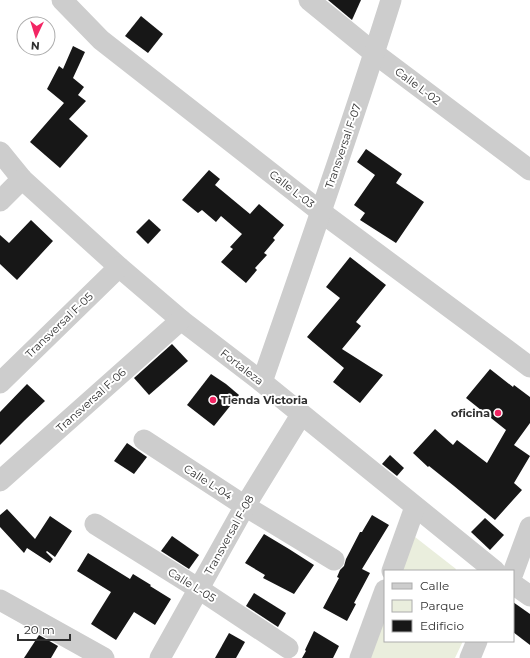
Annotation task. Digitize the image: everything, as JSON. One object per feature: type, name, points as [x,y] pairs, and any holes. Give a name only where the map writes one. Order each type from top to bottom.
[{"type":"street","name":"Calle L-03","points":[[62,0],[101,40],[321,212],[530,367]]},
{"type":"street","name":"Calle L-02","points":[[309,0],[374,53],[530,170]]},
{"type":"street","name":"Transversal F-07","points":[[262,382],[321,212],[391,0]]},
{"type":"street","name":"Fortaleza","points":[[0,152],[22,179],[182,320],[262,382],[494,570]]},
{"type":"street","points":[[0,201],[22,179]]},
{"type":"street","name":"Transversal F-05","points":[[0,383],[119,266]]},
{"type":"street","name":"Transversal F-06","points":[[0,481],[182,320]]},
{"type":"street","name":"Transversal F-08","points":[[160,658],[245,506],[301,415]]},
{"type":"street","name":"Calle L-04","points":[[144,440],[245,506],[334,560]]},
{"type":"street","points":[[392,570],[416,507]]},
{"type":"street","name":"Calle L-05","points":[[95,524],[199,588],[288,648]]},
{"type":"street","points":[[514,570],[530,527]]},
{"type":"street","points":[[514,585],[530,596]]},
{"type":"street","points":[[360,658],[384,593]]},
{"type":"street","points":[[0,600],[104,658]]},
{"type":"street","points":[[470,658],[477,642]]},
{"type":"green space","points":[[415,537],[456,569],[456,570],[401,570]]},
{"type":"green space","points":[[384,616],[384,642],[463,642],[455,658],[367,658]]},
{"type":"building","points":[[328,0],[361,0],[352,20]]},
{"type":"building","points":[[141,16],[163,34],[148,53],[125,36]]},
{"type":"building","points":[[73,46],[85,52],[73,78],[84,87],[78,95],[86,101],[69,119],[88,136],[60,168],[30,142],[64,103],[47,89],[59,66],[63,69]]},
{"type":"building","points":[[366,149],[402,174],[396,183],[424,202],[396,243],[360,220],[365,213],[354,205],[375,175],[357,162]]},
{"type":"building","points":[[209,170],[220,179],[215,185],[250,214],[259,204],[284,225],[273,238],[275,240],[264,253],[267,255],[255,268],[257,270],[246,283],[221,262],[233,249],[230,247],[242,234],[221,216],[216,222],[202,210],[198,213],[182,200]]},
{"type":"building","points":[[149,219],[161,230],[148,244],[136,232]]},
{"type":"building","points":[[31,220],[53,241],[17,280],[0,264],[0,235],[9,243]]},
{"type":"building","points":[[350,257],[386,285],[356,322],[361,326],[342,349],[383,375],[360,403],[333,382],[344,368],[307,337],[340,298],[326,287]]},
{"type":"building","points":[[172,344],[188,361],[149,395],[134,378]]},
{"type":"building","points":[[490,369],[513,387],[514,385],[530,397],[530,423],[514,445],[530,456],[514,483],[522,490],[495,520],[429,466],[428,467],[413,453],[435,429],[453,445],[457,440],[487,463],[506,430],[466,398]]},
{"type":"building","name":"Tienda Victoria","points":[[211,374],[239,395],[214,426],[187,405]]},
{"type":"building","points":[[27,384],[45,401],[0,445],[0,412]]},
{"type":"building","points":[[127,443],[147,457],[134,474],[114,461]]},
{"type":"building","points":[[390,455],[404,468],[397,476],[382,464]]},
{"type":"building","points":[[7,509],[35,539],[50,516],[72,531],[55,557],[47,551],[46,552],[53,559],[50,563],[27,548],[24,553],[0,527],[0,515]]},
{"type":"building","points":[[372,515],[389,525],[362,569],[370,573],[354,603],[356,604],[347,621],[323,608],[339,578],[337,577],[340,570],[344,566],[360,532],[362,532]]},
{"type":"building","points":[[485,518],[504,535],[490,550],[471,532]]},
{"type":"building","points":[[264,534],[314,565],[294,594],[263,578],[265,575],[245,563]]},
{"type":"building","points":[[172,536],[199,555],[189,569],[161,551]]},
{"type":"building","points":[[88,553],[130,579],[133,574],[171,599],[155,625],[134,612],[116,640],[91,624],[111,592],[77,571]]},
{"type":"building","points":[[254,593],[286,613],[278,627],[246,606]]},
{"type":"building","points":[[514,603],[530,614],[530,645],[514,633]]},
{"type":"building","points":[[314,631],[339,646],[333,658],[302,658]]},
{"type":"building","points":[[229,633],[245,642],[236,658],[215,658]]},
{"type":"building","points":[[39,635],[58,646],[51,658],[24,658]]},
{"type":"place","name":"Tienda Victoria","points":[[213,400]]},
{"type":"place","name":"oficina","points":[[498,413]]}]
